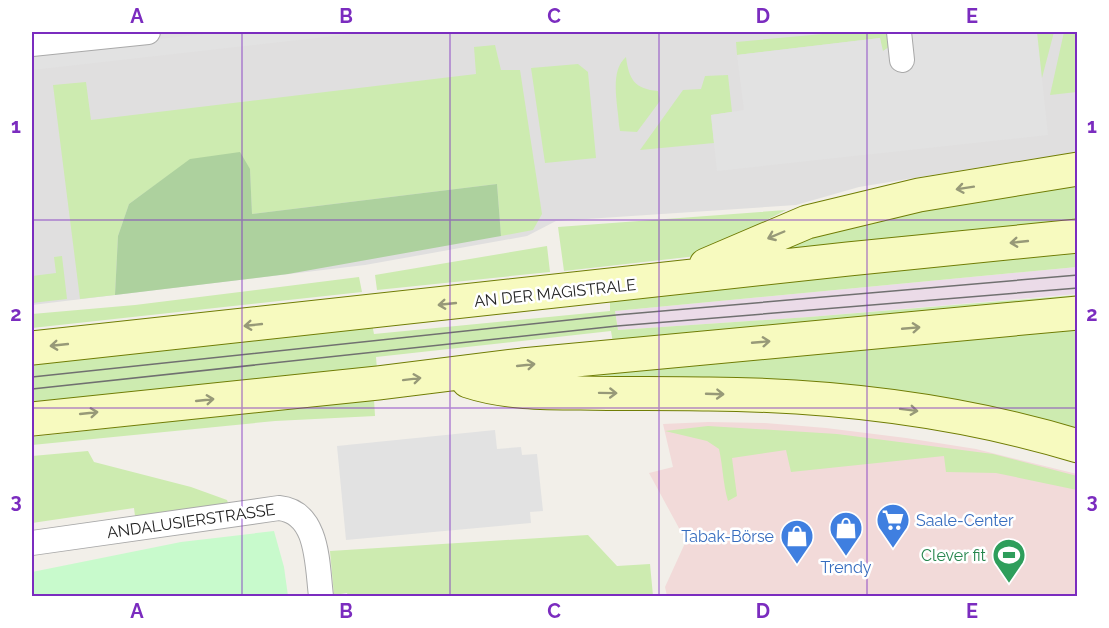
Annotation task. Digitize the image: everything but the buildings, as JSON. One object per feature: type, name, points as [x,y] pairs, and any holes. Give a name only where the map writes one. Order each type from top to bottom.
[{"type":"main road","points":[[672,280],[807,222],[919,195],[1077,169]]},
{"type":"main road","name":"AN DER MAGISTRALE","points":[[32,348],[1077,236]]},
{"type":"main road","points":[[32,419],[534,364],[1077,313]]},
{"type":"main road","points":[[447,374],[475,383],[533,392],[711,394],[812,398],[932,412],[992,423],[1077,446]]},
{"type":"street","points":[[32,44],[148,32]]},
{"type":"street","points":[[899,32],[902,60]]},
{"type":"street","name":"ANDALUSIERSTRASSE","points":[[32,543],[279,508],[290,509],[306,522],[315,550],[321,597]]},
{"type":"shaded area","points":[[32,32],[1077,32],[1077,158],[1057,162],[1037,158],[859,187],[796,205],[556,221],[527,236],[365,265],[32,305]]},
{"type":"shaded area","points":[[223,32],[370,32],[32,70],[32,53]]},
{"type":"shaded area","points":[[1037,32],[1048,135],[717,171],[711,115],[744,110],[737,55],[880,38],[883,51],[911,34]]},
{"type":"shaded area","points":[[1077,267],[1077,294],[809,317],[618,330],[615,311]]},
{"type":"shaded area","points":[[765,423],[906,438],[976,449],[1077,474],[1077,596],[667,596],[665,587],[686,541],[649,473],[673,467],[663,424]]},
{"type":"shaded area","points":[[495,430],[497,449],[521,447],[522,455],[537,454],[543,511],[530,512],[531,523],[346,540],[337,446]]},
{"type":"green space","points":[[845,32],[889,32],[890,46],[882,52],[880,38],[737,55],[736,42]]},
{"type":"green space","points":[[1037,32],[1054,32],[1042,78],[1005,82]]},
{"type":"green space","points":[[1064,32],[1077,32],[1077,92],[1050,95]]},
{"type":"green space","points":[[495,45],[501,70],[520,70],[542,214],[533,230],[501,236],[497,184],[252,214],[250,169],[169,175],[129,204],[118,236],[115,295],[80,299],[53,85],[86,82],[91,120],[476,74],[474,47]]},
{"type":"green space","points":[[626,57],[634,82],[644,88],[658,91],[660,101],[637,132],[620,131],[619,125],[616,79],[621,63]]},
{"type":"green space","points":[[578,64],[588,72],[596,158],[545,163],[531,68]]},
{"type":"green space","points":[[728,75],[732,112],[711,115],[714,143],[640,150],[683,90],[701,89],[705,76]]},
{"type":"green space","points":[[240,152],[250,169],[252,214],[497,184],[501,236],[288,274],[115,295],[118,236],[129,204],[190,159]]},
{"type":"green space","points":[[1077,178],[1077,221],[781,255],[779,247],[834,224]]},
{"type":"green space","points":[[786,210],[697,256],[564,271],[558,227]]},
{"type":"green space","points":[[547,246],[550,272],[377,290],[375,275]]},
{"type":"green space","points":[[1077,249],[1077,267],[615,311],[618,330],[1077,295],[1077,302],[613,343],[611,331],[376,357],[377,369],[32,407],[32,359],[372,324],[374,334],[610,311],[610,299]]},
{"type":"green space","points":[[62,256],[67,299],[32,303],[32,276],[56,273],[54,257]]},
{"type":"green space","points":[[359,277],[362,292],[32,328],[32,314],[135,305]]},
{"type":"green space","points":[[1077,327],[1077,434],[543,381],[544,374]]},
{"type":"green space","points":[[374,399],[375,416],[275,421],[32,445],[32,437]]},
{"type":"green space","points":[[708,426],[837,434],[993,454],[1077,476],[1077,490],[996,473],[946,472],[944,456],[791,472],[786,450],[732,458],[737,496],[728,501],[719,449],[707,441],[665,431]]},
{"type":"green space","points":[[88,451],[94,462],[191,487],[227,500],[228,503],[135,516],[134,508],[32,523],[32,456]]},
{"type":"green space","points":[[274,531],[284,567],[288,596],[32,596],[32,572],[181,542]]},
{"type":"green space","points":[[588,535],[617,566],[650,564],[653,596],[348,596],[347,593],[334,595],[330,551]]},
{"type":"tram line","points":[[32,377],[616,315],[1078,275]]},
{"type":"tram line","points":[[32,389],[617,326],[1078,288]]},
{"type":"place","name":"Saale-Center","points":[[893,549]]},
{"type":"place","name":"Trendy","points":[[846,557]]},
{"type":"place","name":"Tabak-Börse","points":[[797,565]]},
{"type":"place","name":"Clever fit","points":[[1009,584]]}]
